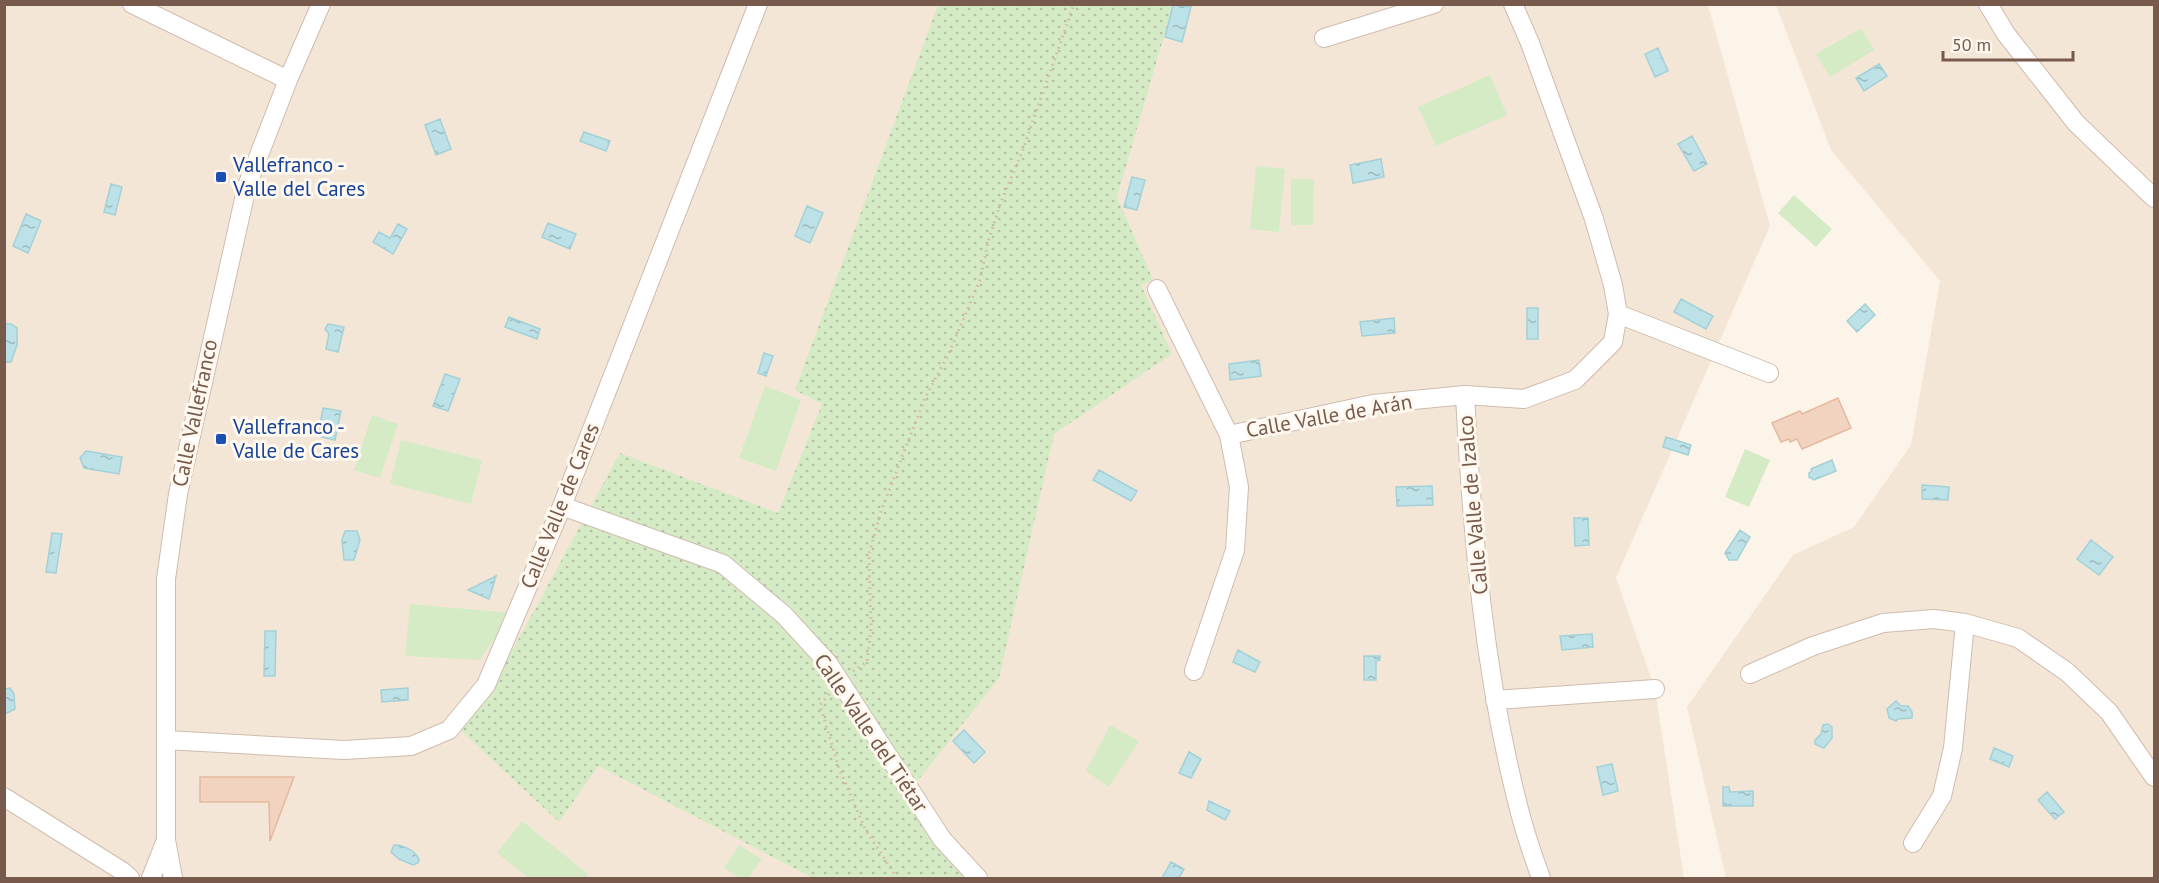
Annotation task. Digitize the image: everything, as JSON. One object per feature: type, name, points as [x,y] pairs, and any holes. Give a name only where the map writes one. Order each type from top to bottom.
[{"type":"street","points":[[132,4],[288,80]]},
{"type":"street","name":"Calle Vallefranco","points":[[173,879],[166,840],[166,579],[178,494],[247,186],[288,80],[321,4]]},
{"type":"street","name":"Calle Valle de Cares","points":[[166,740],[344,750],[411,746],[449,730],[486,685],[562,506],[758,4]]},
{"type":"street","points":[[1324,38],[1434,4]]},
{"type":"street","name":"Calle Valle de Izalco","points":[[1513,4],[1530,43],[1594,219],[1613,285],[1618,314],[1613,342],[1575,380],[1524,399],[1465,395],[1469,476],[1482,615],[1495,700],[1519,811],[1541,879]]},
{"type":"street","points":[[1988,4],[2006,34],[2076,123],[2154,198]]},
{"type":"street","name":"Calle Valle de Arán","points":[[1157,289],[1228,435],[1239,487],[1235,550],[1194,671]]},
{"type":"street","points":[[1618,314],[1769,373]]},
{"type":"street","name":"Calle Valle de Arán","points":[[1228,435],[1372,404],[1465,395]]},
{"type":"street","name":"Calle Valle del Tiétar","points":[[562,506],[723,564],[784,615],[828,663],[942,839],[978,879]]},
{"type":"street","points":[[1750,674],[1813,646],[1883,623],[1934,619],[1965,623],[2018,638],[2067,672],[2109,712],[2154,777]]},
{"type":"street","points":[[1913,843],[1942,796],[1953,748],[1965,623]]},
{"type":"street","points":[[1495,700],[1655,689]]},
{"type":"street","points":[[4,796],[126,875],[154,878]]},
{"type":"street","name":"Calle Vallefranco","points":[[154,878],[166,840]]},
{"type":"path","points":[[897,879],[865,829],[839,768],[820,705],[839,681],[867,662],[871,629],[869,554],[881,511],[926,398],[949,353],[980,280],[988,242],[1001,201],[1022,152],[1074,4]]},
{"type":"shaded area","points":[[5,5],[1708,5],[1770,226],[1616,578],[1655,689],[1684,878],[5,878]]},
{"type":"shaded area","points":[[1776,5],[2154,5],[2154,878],[1726,878],[1687,707],[1793,555],[1854,527],[1911,445],[1940,281],[1831,150]]},
{"type":"green space","points":[[938,5],[1173,5],[1117,197],[1153,280],[1141,285],[1172,354],[1054,434],[999,678],[915,784],[957,843],[988,878],[813,878],[598,766],[559,822],[457,727],[495,682],[620,453],[778,513],[822,404],[795,390]]},
{"type":"green space","points":[[1861,28],[1874,50],[1830,77],[1816,54]]},
{"type":"green space","points":[[1490,75],[1507,115],[1436,146],[1418,107]]},
{"type":"green space","points":[[1256,166],[1285,169],[1279,232],[1250,229]]},
{"type":"green space","points":[[1291,179],[1314,179],[1313,225],[1291,225]]},
{"type":"green space","points":[[1794,195],[1832,229],[1816,247],[1778,213]]},
{"type":"green space","points":[[765,386],[801,400],[776,471],[739,458]]},
{"type":"green space","points":[[372,415],[398,424],[380,478],[354,470]]},
{"type":"green space","points":[[401,440],[482,460],[471,504],[390,484]]},
{"type":"green space","points":[[1745,449],[1770,460],[1749,507],[1725,497]]},
{"type":"green space","points":[[410,604],[512,613],[480,660],[405,656]]},
{"type":"green space","points":[[1110,725],[1139,741],[1109,787],[1086,771]]},
{"type":"green space","points":[[522,821],[588,874],[585,878],[529,878],[497,853]]},
{"type":"green space","points":[[739,845],[762,859],[748,878],[739,878],[724,868]]},
{"type":"water","points":[[1173,5],[1191,7],[1182,42],[1165,37]]},
{"type":"water","points":[[1658,48],[1668,71],[1655,77],[1645,54]]},
{"type":"water","points":[[1879,64],[1887,76],[1864,91],[1856,78]]},
{"type":"water","points":[[440,119],[451,149],[436,155],[425,125]]},
{"type":"water","points":[[584,132],[610,141],[606,151],[580,141]]},
{"type":"water","points":[[1692,136],[1707,164],[1694,171],[1678,144]]},
{"type":"water","points":[[1381,159],[1384,177],[1353,183],[1350,165]]},
{"type":"water","points":[[1132,177],[1145,180],[1137,210],[1124,207]]},
{"type":"water","points":[[111,184],[122,187],[115,215],[104,212]]},
{"type":"water","points":[[807,206],[823,213],[810,243],[795,236]]},
{"type":"water","points":[[26,214],[41,221],[28,253],[13,246]]},
{"type":"water","points":[[548,223],[576,234],[570,249],[542,237]]},
{"type":"water","points":[[398,224],[407,229],[393,254],[373,242],[379,232],[390,238]]},
{"type":"water","points":[[1681,299],[1713,316],[1706,329],[1674,312]]},
{"type":"water","points":[[1865,304],[1875,315],[1857,332],[1847,321]]},
{"type":"water","points":[[1527,308],[1538,308],[1538,339],[1527,339]]},
{"type":"water","points":[[509,317],[540,329],[537,339],[505,327]]},
{"type":"water","points":[[1394,318],[1395,333],[1362,336],[1360,322]]},
{"type":"water","points":[[5,324],[11,324],[17,328],[17,345],[11,362],[5,362]]},
{"type":"water","points":[[328,324],[344,327],[338,352],[326,349],[329,334],[325,329]]},
{"type":"water","points":[[764,353],[773,356],[766,376],[758,373]]},
{"type":"water","points":[[1259,360],[1261,376],[1230,380],[1229,364]]},
{"type":"water","points":[[445,374],[460,379],[448,411],[433,406]]},
{"type":"water","points":[[323,408],[341,411],[335,440],[318,436]]},
{"type":"water","points":[[1666,437],[1691,445],[1688,455],[1663,447]]},
{"type":"water","points":[[86,451],[122,457],[119,474],[84,468],[80,458]]},
{"type":"water","points":[[1832,460],[1836,471],[1814,480],[1809,477],[1811,469]]},
{"type":"water","points":[[1099,470],[1137,491],[1131,501],[1093,480]]},
{"type":"water","points":[[1922,485],[1949,487],[1948,500],[1922,499]]},
{"type":"water","points":[[1432,486],[1433,505],[1397,506],[1396,487]]},
{"type":"water","points":[[1574,518],[1588,518],[1589,545],[1575,546]]},
{"type":"water","points":[[1740,530],[1750,537],[1737,560],[1729,560],[1725,553]]},
{"type":"water","points":[[345,531],[357,531],[360,540],[354,560],[344,560],[342,540]]},
{"type":"water","points":[[52,533],[62,534],[56,573],[46,572]]},
{"type":"water","points":[[2091,540],[2113,557],[2099,575],[2077,559]]},
{"type":"water","points":[[496,576],[489,599],[468,590]]},
{"type":"water","points":[[265,631],[276,631],[275,676],[264,676]]},
{"type":"water","points":[[1592,634],[1593,647],[1562,650],[1560,636]]},
{"type":"water","points":[[1238,650],[1260,662],[1255,672],[1233,662]]},
{"type":"water","points":[[1364,656],[1380,656],[1380,660],[1376,661],[1376,680],[1364,680]]},
{"type":"water","points":[[10,688],[14,694],[15,709],[5,714],[5,689]]},
{"type":"water","points":[[408,688],[408,700],[382,702],[381,690]]},
{"type":"water","points":[[1896,701],[1901,706],[1908,706],[1912,712],[1912,718],[1896,721],[1889,718],[1887,709]]},
{"type":"water","points":[[1828,724],[1832,727],[1832,738],[1824,748],[1815,744],[1815,740],[1821,734],[1823,725]]},
{"type":"water","points":[[964,730],[985,752],[974,763],[953,741]]},
{"type":"water","points":[[1994,748],[2013,756],[2009,767],[1990,759]]},
{"type":"water","points":[[1189,752],[1201,759],[1191,778],[1179,773]]},
{"type":"water","points":[[1612,764],[1618,791],[1603,795],[1597,767]]},
{"type":"water","points":[[1723,787],[1729,787],[1730,792],[1753,791],[1753,806],[1723,806]]},
{"type":"water","points":[[2047,792],[2064,812],[2055,819],[2038,800]]},
{"type":"water","points":[[1209,801],[1230,811],[1225,820],[1207,810]]},
{"type":"water","points":[[394,845],[406,847],[412,851],[419,860],[418,863],[413,865],[399,859],[391,852]]},
{"type":"water","points":[[1171,862],[1184,869],[1179,878],[1162,878]]},
{"type":"building","points":[[1838,398],[1851,428],[1802,449],[1797,439],[1781,442],[1772,423],[1800,411],[1802,414]]},
{"type":"building","points":[[200,777],[294,777],[270,841],[269,802],[200,802]]},
{"type":"place","name":"Vallefranco - Valle del Cares","points":[[221,177]]},
{"type":"place","name":"Vallefranco - Valle de Cares","points":[[221,439]]}]
